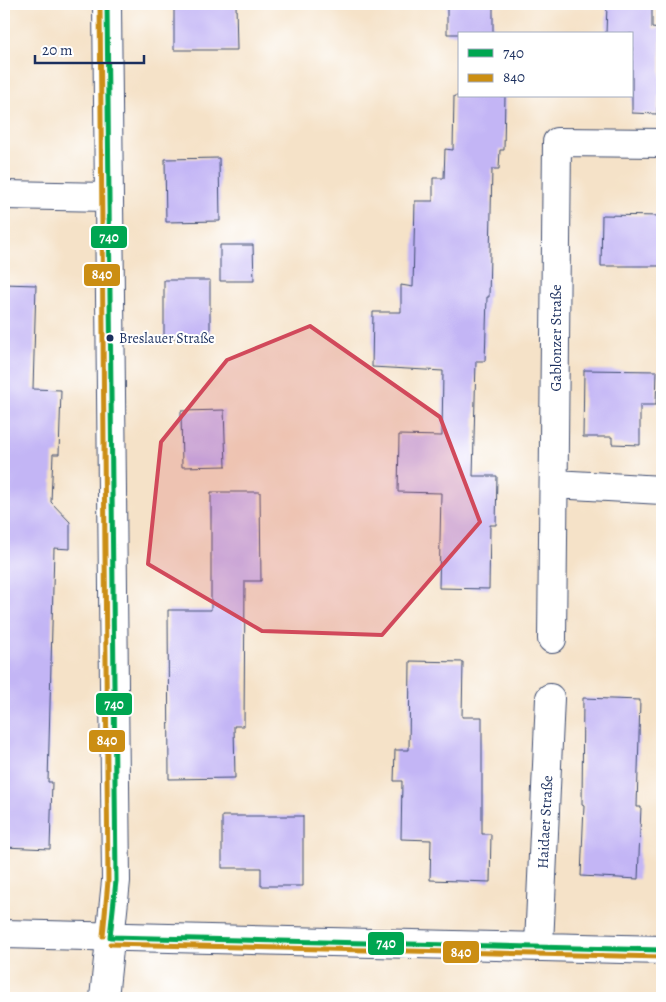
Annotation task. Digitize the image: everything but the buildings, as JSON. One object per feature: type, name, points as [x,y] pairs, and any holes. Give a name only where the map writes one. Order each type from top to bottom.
[{"type":"street","points":[[104,998],[116,881],[107,4]]},
{"type":"street","name":"Gablonzer Straße","points":[[552,639],[557,142],[662,144]]},
{"type":"street","points":[[4,195],[108,197]]},
{"type":"street","points":[[554,484],[662,490]]},
{"type":"street","name":"Haidaer Straße","points":[[539,945],[550,698]]},
{"type":"street","points":[[4,934],[539,945],[662,950]]},
{"type":"highlighted area","points":[[310,326],[440,417],[480,522],[382,635],[262,631],[148,564],[161,442],[227,360]]},
{"type":"transit line","name":"840","points":[[100,4],[108,881],[103,936]]},
{"type":"transit line","name":"740","points":[[107,4],[116,881],[110,937]]},
{"type":"transit line","name":"740","points":[[110,937],[662,950]]},
{"type":"transit line","name":"840","points":[[110,944],[662,957]]},
{"type":"place","name":"Breslauer Straße","points":[[110,338]]}]
